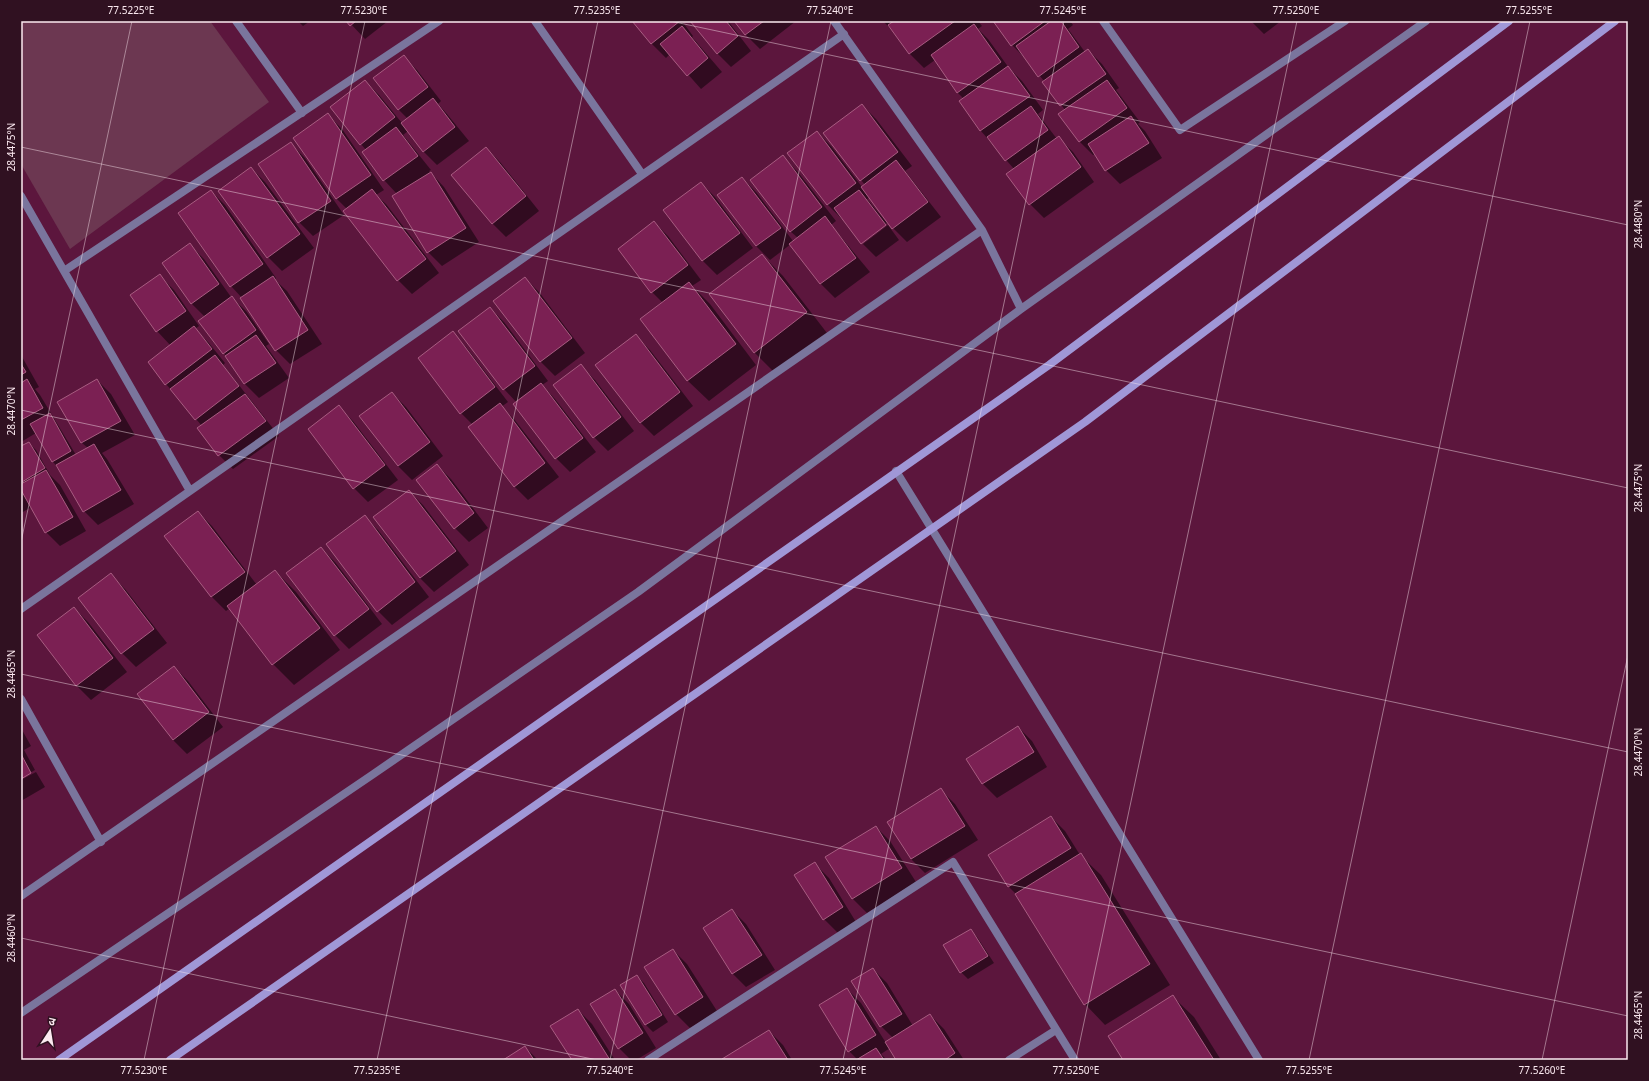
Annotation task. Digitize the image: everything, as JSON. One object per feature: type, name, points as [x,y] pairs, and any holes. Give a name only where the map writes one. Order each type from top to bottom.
[{"type":"street","points":[[236,21],[302,113]]},
{"type":"street","points":[[64,271],[439,21]]},
{"type":"street","points":[[535,21],[642,174]]},
{"type":"street","points":[[834,21],[982,230],[1021,309]]},
{"type":"street","points":[[1103,21],[1180,130],[1345,21]]},
{"type":"street","points":[[21,1013],[372,775],[638,592],[1021,309],[1426,21]]},
{"type":"street","points":[[59,1060],[69,1057],[896,471],[1049,365],[1509,21]]},
{"type":"street","points":[[170,1060],[1085,422],[1615,21]]},
{"type":"street","points":[[21,609],[844,34]]},
{"type":"street","points":[[21,196],[190,491]]},
{"type":"street","points":[[21,896],[982,230]]},
{"type":"street","points":[[896,471],[1259,1060]]},
{"type":"street","points":[[21,699],[101,842]]},
{"type":"street","points":[[648,1060],[952,862],[1075,1060]]},
{"type":"street","points":[[1009,1060],[1056,1030]]},
{"type":"shaded area","points":[[21,21],[210,21],[269,102],[70,249],[21,164]]},
{"type":"building","points":[[346,21],[356,21],[350,26]]},
{"type":"building","points":[[632,21],[680,21],[651,44]]},
{"type":"building","points":[[690,21],[726,21],[738,36],[717,54]]},
{"type":"building","points":[[734,21],[764,21],[745,35]]},
{"type":"building","points":[[894,21],[955,21],[909,54],[888,25]]},
{"type":"building","points":[[993,21],[1045,21],[1011,46]]},
{"type":"building","points":[[1051,21],[1061,21],[1079,47],[1038,77],[1016,46]]},
{"type":"building","points":[[974,24],[1001,62],[957,93],[931,55]]},
{"type":"building","points":[[682,26],[708,58],[687,76],[660,44]]},
{"type":"building","points":[[1088,49],[1106,74],[1060,106],[1042,82]]},
{"type":"building","points":[[404,55],[428,87],[398,110],[373,78]]},
{"type":"building","points":[[1008,66],[1030,96],[980,131],[959,101]]},
{"type":"building","points":[[365,80],[395,117],[360,145],[330,107]]},
{"type":"building","points":[[1107,80],[1127,108],[1079,142],[1058,114]]},
{"type":"building","points":[[433,98],[455,127],[423,152],[401,123]]},
{"type":"building","points":[[862,104],[898,152],[860,181],[823,133]]},
{"type":"building","points":[[1031,106],[1048,130],[1005,161],[987,137]]},
{"type":"building","points":[[328,113],[371,175],[336,199],[293,138]]},
{"type":"building","points":[[1131,116],[1149,143],[1105,171],[1088,144]]},
{"type":"building","points":[[396,127],[418,156],[383,181],[362,152]]},
{"type":"building","points":[[817,131],[856,183],[827,205],[787,153]]},
{"type":"building","points":[[1059,136],[1081,167],[1029,205],[1006,174]]},
{"type":"building","points":[[291,142],[331,201],[298,223],[258,164]]},
{"type":"building","points":[[486,147],[526,196],[492,224],[451,175]]},
{"type":"building","points":[[783,155],[822,207],[790,232],[750,180]]},
{"type":"building","points":[[896,160],[928,202],[892,229],[861,187]]},
{"type":"building","points":[[251,167],[300,234],[267,258],[218,191]]},
{"type":"building","points":[[431,172],[466,228],[427,253],[392,196]]},
{"type":"building","points":[[742,177],[781,228],[756,246],[717,195]]},
{"type":"building","points":[[701,182],[740,233],[702,261],[663,210]]},
{"type":"building","points":[[372,189],[426,259],[397,281],[343,211]]},
{"type":"building","points":[[211,190],[263,264],[230,287],[178,213]]},
{"type":"building","points":[[859,190],[886,225],[861,244],[834,208]]},
{"type":"building","points":[[825,216],[856,258],[820,284],[789,244]]},
{"type":"building","points":[[654,221],[688,265],[651,293],[618,249]]},
{"type":"building","points":[[190,243],[219,284],[191,304],[162,263]]},
{"type":"building","points":[[762,254],[807,312],[754,353],[709,294]]},
{"type":"building","points":[[160,274],[186,311],[156,332],[130,295]]},
{"type":"building","points":[[273,276],[308,330],[275,351],[240,298]]},
{"type":"building","points":[[525,277],[572,338],[540,362],[493,301]]},
{"type":"building","points":[[689,282],[736,344],[687,381],[640,319]]},
{"type":"building","points":[[232,296],[256,330],[223,354],[198,321]]},
{"type":"building","points":[[490,307],[535,366],[503,390],[458,331]]},
{"type":"building","points":[[194,326],[212,349],[165,385],[148,362]]},
{"type":"building","points":[[453,331],[495,387],[460,414],[418,358]]},
{"type":"building","points":[[636,334],[680,392],[640,423],[595,365]]},
{"type":"building","points":[[256,335],[276,363],[244,384],[225,356]]},
{"type":"building","points":[[215,355],[239,386],[195,420],[170,389]]},
{"type":"building","points":[[21,364],[26,372],[21,375]]},
{"type":"building","points":[[581,364],[621,417],[593,438],[553,385]]},
{"type":"building","points":[[27,379],[43,408],[21,420],[21,383]]},
{"type":"building","points":[[97,379],[121,421],[81,443],[57,402]]},
{"type":"building","points":[[541,383],[583,438],[555,459],[513,404]]},
{"type":"building","points":[[392,392],[430,442],[398,466],[359,416]]},
{"type":"building","points":[[245,394],[266,421],[218,456],[197,428]]},
{"type":"building","points":[[500,403],[545,463],[514,487],[468,427]]},
{"type":"building","points":[[339,405],[385,465],[353,489],[308,429]]},
{"type":"building","points":[[50,413],[71,451],[52,462],[30,424]]},
{"type":"building","points":[[29,442],[45,468],[22,482],[21,446]]},
{"type":"building","points":[[94,444],[121,490],[83,512],[56,465]]},
{"type":"building","points":[[437,464],[474,513],[454,529],[416,480]]},
{"type":"building","points":[[46,470],[73,517],[45,533],[21,490],[21,484]]},
{"type":"building","points":[[409,490],[456,551],[420,578],[373,517]]},
{"type":"building","points":[[198,511],[245,572],[211,597],[164,536]]},
{"type":"building","points":[[365,515],[415,582],[377,612],[326,544]]},
{"type":"building","points":[[321,547],[369,609],[334,636],[286,573]]},
{"type":"building","points":[[275,570],[320,628],[272,665],[227,606]]},
{"type":"building","points":[[111,573],[154,629],[121,654],[78,598]]},
{"type":"building","points":[[74,607],[113,658],[76,686],[37,635]]},
{"type":"building","points":[[174,666],[209,712],[173,740],[137,694]]},
{"type":"building","points":[[1018,726],[1034,752],[982,784],[966,759]]},
{"type":"building","points":[[21,754],[31,773],[21,779]]},
{"type":"building","points":[[941,788],[965,826],[911,859],[887,822]]},
{"type":"building","points":[[1051,816],[1071,848],[1008,887],[988,855]]},
{"type":"building","points":[[876,826],[902,868],[852,899],[825,857]]},
{"type":"building","points":[[1081,853],[1150,964],[1084,1005],[1015,894]]},
{"type":"building","points":[[815,862],[843,907],[823,920],[794,875]]},
{"type":"building","points":[[732,909],[762,955],[732,974],[703,928]]},
{"type":"building","points":[[971,929],[988,956],[960,973],[943,945]]},
{"type":"building","points":[[673,949],[703,997],[675,1015],[644,967]]},
{"type":"building","points":[[873,968],[902,1014],[880,1027],[851,981]]},
{"type":"building","points":[[637,975],[662,1015],[645,1025],[620,985]]},
{"type":"building","points":[[847,988],[876,1035],[848,1052],[819,1005]]},
{"type":"building","points":[[615,989],[643,1033],[618,1049],[590,1004]]},
{"type":"building","points":[[1173,995],[1214,1060],[1123,1060],[1108,1036]]},
{"type":"building","points":[[578,1009],[610,1060],[572,1060],[550,1026]]},
{"type":"building","points":[[930,1014],[955,1053],[945,1060],[896,1060],[885,1042]]},
{"type":"building","points":[[769,1030],[788,1060],[722,1059]]},
{"type":"building","points":[[525,1046],[534,1060],[503,1060]]},
{"type":"building","points":[[876,1048],[884,1060],[856,1060]]}]
